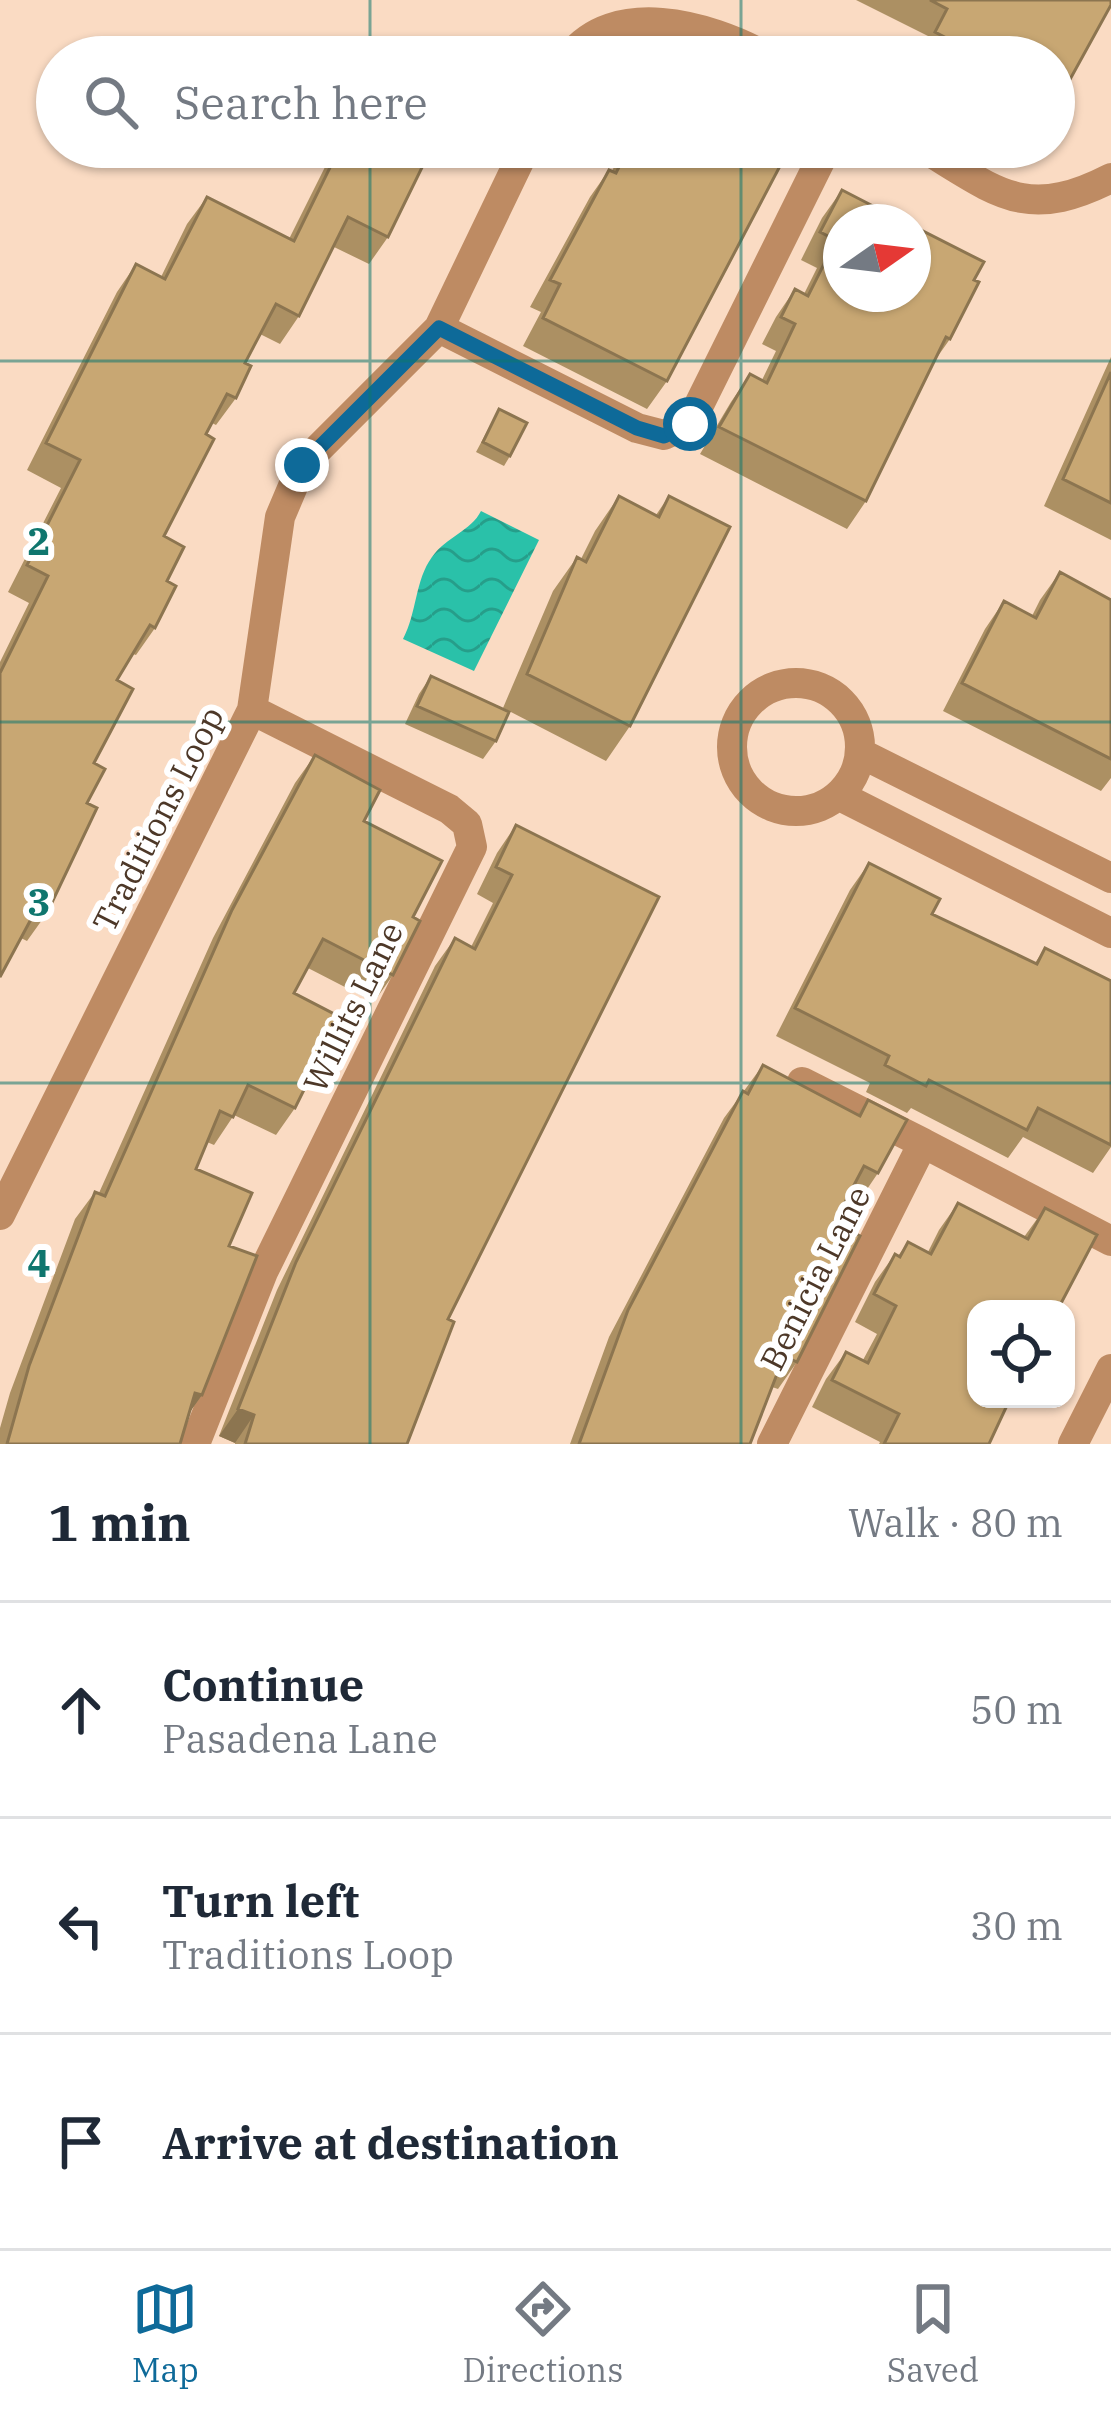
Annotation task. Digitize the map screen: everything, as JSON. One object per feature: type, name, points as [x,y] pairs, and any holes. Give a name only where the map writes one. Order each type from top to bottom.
[{"type":"street","points":[[582,36],[622,10],[668,8],[725,36]]},
{"type":"street","name":"Traditions Loop","points":[[0,1215],[252,710],[280,517],[302,465],[439,328],[516,168]]},
{"type":"street","points":[[439,328],[637,428],[664,436],[690,424],[817,168]]},
{"type":"street","points":[[957,168],[999,193],[1043,203],[1111,178]]},
{"type":"street","points":[[807,682],[837,695],[857,722],[862,754],[840,796],[812,811],[795,811],[779,810],[750,794],[734,765],[733,733],[748,704],[775,685],[807,682]]},
{"type":"street","name":"Willits Lane","points":[[195,1444],[262,1272],[472,847],[467,824],[449,809],[252,710]]},
{"type":"street","points":[[862,754],[1111,878]]},
{"type":"street","points":[[840,796],[1111,933]]},
{"type":"street","points":[[802,1082],[1111,1241]]},
{"type":"street","name":"Benicia Lane","points":[[772,1444],[923,1143]]},
{"type":"street","points":[[1073,1444],[1111,1369]]},
{"type":"water","points":[[481,511],[539,540],[474,671],[403,639],[426,566]]},
{"type":"building","points":[[930,0],[1111,0],[1075,70],[1075,36],[943,36],[935,32],[947,9]]},
{"type":"building","points":[[330,168],[422,168],[388,237],[348,217],[299,316],[276,304],[245,363],[251,366],[236,398],[227,394],[206,434],[214,439],[164,536],[184,547],[167,581],[176,586],[155,628],[150,625],[117,680],[133,689],[94,763],[105,769],[87,803],[97,808],[47,913],[37,908],[0,977],[0,673],[48,576],[27,565],[80,460],[46,443],[136,264],[165,279],[207,197],[294,241]]},
{"type":"building","points":[[618,168],[779,168],[667,381],[543,318],[560,284],[550,280],[609,170],[616,173]]},
{"type":"building","points":[[842,190],[869,204],[835,204]]},
{"type":"building","points":[[931,235],[984,262],[974,280],[979,282],[950,339],[946,337],[866,501],[719,427],[750,374],[767,383],[795,324],[781,317],[795,289],[808,296],[823,266],[823,312],[931,312]]},
{"type":"building","points":[[1111,372],[1111,503],[1063,479]]},
{"type":"building","points":[[499,409],[527,423],[510,456],[483,442]]},
{"type":"building","points":[[619,496],[659,517],[669,496],[730,527],[630,726],[527,674],[577,557],[586,562]]},
{"type":"building","points":[[1060,572],[1111,600],[1111,759],[962,683],[1004,601],[1036,618]]},
{"type":"building","points":[[431,676],[509,712],[496,741],[417,706]]},
{"type":"building","points":[[315,755],[380,790],[364,821],[442,861],[413,917],[420,921],[393,975],[323,939],[294,993],[340,1017],[295,1108],[248,1085],[233,1117],[220,1111],[196,1169],[252,1193],[229,1246],[257,1256],[202,1395],[195,1393],[180,1444],[7,1444],[29,1366],[95,1192],[105,1196],[232,910]]},
{"type":"building","points":[[516,825],[659,897],[448,1319],[454,1322],[407,1444],[245,1444],[254,1415],[238,1409],[296,1262],[455,938],[475,949],[512,875],[496,867]]},
{"type":"building","points":[[869,863],[940,899],[932,914],[1037,964],[1045,948],[1111,981],[1111,1145],[1038,1108],[1027,1130],[929,1080],[926,1086],[885,1065],[889,1056],[795,1008]]},
{"type":"building","points":[[763,1065],[860,1116],[868,1100],[907,1120],[878,1173],[864,1166],[834,1223],[860,1236],[797,1362],[784,1356],[750,1444],[579,1444],[628,1310],[743,1091],[748,1094]]},
{"type":"building","points":[[958,1203],[1028,1239],[1045,1208],[1097,1235],[1063,1300],[967,1300],[967,1408],[1006,1408],[989,1444],[884,1444],[899,1414],[832,1380],[846,1352],[868,1363],[896,1306],[874,1294],[895,1254],[900,1257],[908,1242],[931,1254]]},
{"type":"route","points":[[302,465],[439,328],[637,428],[664,436],[690,424]]}]
